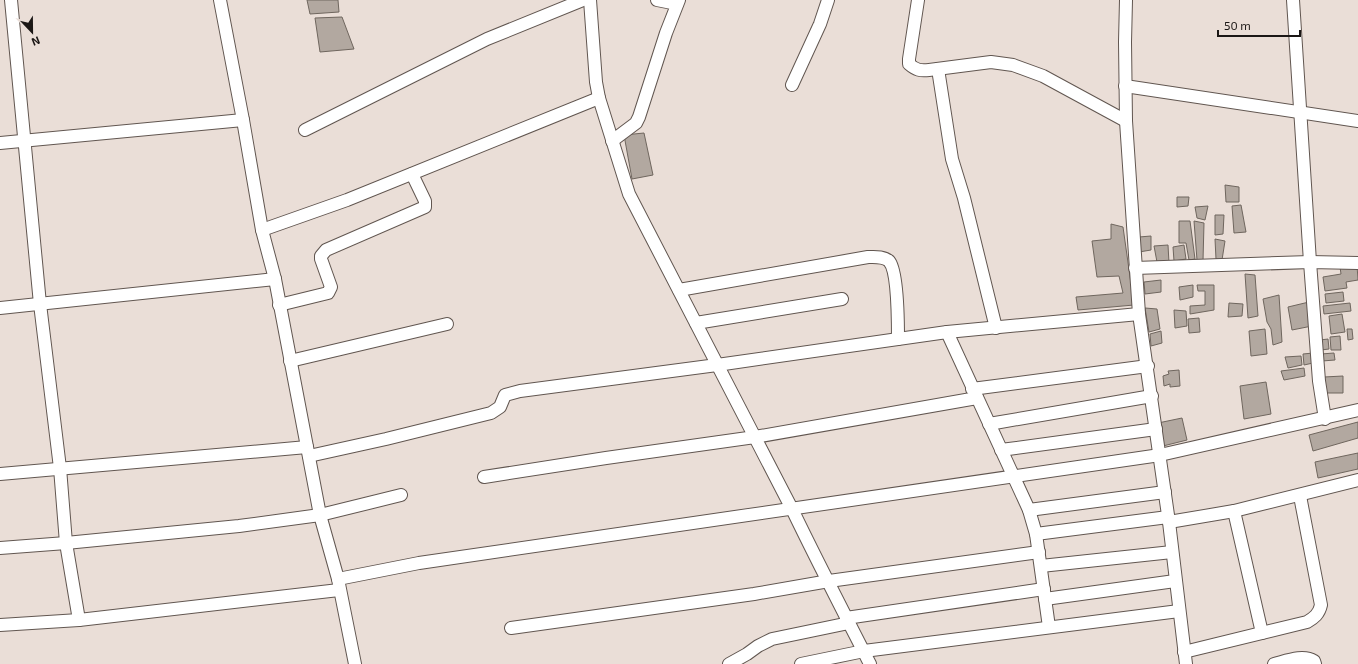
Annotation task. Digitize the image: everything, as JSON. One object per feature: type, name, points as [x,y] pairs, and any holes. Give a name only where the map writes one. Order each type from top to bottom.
[{"type":"street","points":[[11,0],[40,304],[60,468],[66,543],[79,620]]},
{"type":"street","points":[[220,0],[262,230],[274,279],[320,515],[338,584],[355,664]]},
{"type":"street","points":[[305,130],[487,39],[583,0]]},
{"type":"street","points":[[590,0],[596,82],[599,98],[629,194],[680,290],[870,664]]},
{"type":"street","points":[[612,141],[636,123],[678,2],[657,0]]},
{"type":"street","points":[[792,85],[820,24],[828,0]]},
{"type":"street","points":[[918,0],[909,59],[909,64],[915,69],[921,71],[991,62],[1013,65],[1043,76],[1126,121]]},
{"type":"street","points":[[1126,0],[1126,121],[1139,314],[1148,366],[1169,519],[1175,581],[1186,664]]},
{"type":"street","points":[[1293,0],[1319,381],[1325,419]]},
{"type":"street","points":[[938,69],[951,155],[966,206],[996,328]]},
{"type":"street","points":[[1125,86],[1358,121]]},
{"type":"street","points":[[262,230],[348,200],[599,98]]},
{"type":"street","points":[[0,143],[243,120]]},
{"type":"street","points":[[279,305],[328,293],[331,287],[321,260],[321,256],[326,250],[425,208],[425,201],[412,174]]},
{"type":"street","points":[[680,290],[868,257],[878,257],[886,259],[890,263],[894,276],[898,339]]},
{"type":"street","points":[[1135,268],[1310,262],[1358,263]]},
{"type":"street","points":[[0,308],[274,279]]},
{"type":"street","points":[[696,323],[842,299]]},
{"type":"street","points":[[0,474],[60,468],[308,451],[386,439],[491,413],[500,407],[505,395],[520,391],[717,365],[947,332],[1139,314]]},
{"type":"street","points":[[290,361],[447,324]]},
{"type":"street","points":[[947,332],[1029,510],[1036,534],[1049,627]]},
{"type":"street","points":[[484,477],[755,437],[974,393],[1148,366]]},
{"type":"street","points":[[989,424],[1152,396]]},
{"type":"street","points":[[0,625],[79,620],[338,584],[419,563],[1160,455],[1325,419],[1358,410]]},
{"type":"street","points":[[1001,450],[1156,430]]},
{"type":"street","points":[[1036,534],[1234,511],[1300,496],[1358,480]]},
{"type":"street","points":[[1029,510],[1165,492]]},
{"type":"street","points":[[0,548],[239,526],[320,515],[401,495]]},
{"type":"street","points":[[1184,652],[1307,622],[1317,616],[1320,611],[1320,605],[1300,496]]},
{"type":"street","points":[[1234,511],[1262,633]]},
{"type":"street","points":[[511,628],[754,594],[829,581],[1039,552]]},
{"type":"street","points":[[1041,566],[1172,552]]},
{"type":"street","points":[[729,664],[772,639],[847,620],[896,610],[1175,581]]},
{"type":"street","points":[[801,664],[864,651],[1179,611]]},
{"type":"street","points":[[1274,664],[1310,658],[1315,664]]},
{"type":"building","points":[[307,0],[338,0],[339,12],[310,14]]},
{"type":"building","points":[[342,17],[354,49],[320,52],[315,18]]},
{"type":"building","points":[[644,133],[653,175],[632,179],[624,135]]},
{"type":"building","points":[[1225,185],[1239,187],[1239,202],[1226,202]]},
{"type":"building","points":[[1177,197],[1189,197],[1188,206],[1177,207]]},
{"type":"building","points":[[1241,205],[1246,232],[1234,233],[1232,206]]},
{"type":"building","points":[[1208,206],[1205,220],[1197,218],[1195,207]]},
{"type":"building","points":[[1215,215],[1224,215],[1223,234],[1215,235]]},
{"type":"building","points":[[1179,221],[1190,221],[1195,259],[1189,260],[1186,243],[1179,243]]},
{"type":"building","points":[[1194,221],[1204,223],[1203,261],[1197,260]]},
{"type":"building","points":[[1111,224],[1123,227],[1134,305],[1078,310],[1076,297],[1123,293],[1119,276],[1097,277],[1092,241],[1111,239]]},
{"type":"building","points":[[1151,236],[1151,250],[1139,252],[1139,237]]},
{"type":"building","points":[[1215,239],[1225,241],[1222,260],[1216,259]]},
{"type":"building","points":[[1168,245],[1169,263],[1157,262],[1154,246]]},
{"type":"building","points":[[1184,245],[1186,259],[1174,261],[1173,247]]},
{"type":"building","points":[[1357,265],[1358,280],[1346,282],[1347,288],[1325,291],[1323,277],[1341,274],[1340,267]]},
{"type":"building","points":[[1245,274],[1255,275],[1258,316],[1248,318]]},
{"type":"building","points":[[1161,280],[1161,292],[1145,294],[1144,282]]},
{"type":"building","points":[[1193,285],[1193,297],[1180,300],[1179,287]]},
{"type":"building","points":[[1197,285],[1214,285],[1214,310],[1190,314],[1190,306],[1205,305],[1205,291],[1198,291]]},
{"type":"building","points":[[1343,292],[1344,301],[1326,303],[1325,294]]},
{"type":"building","points":[[1279,295],[1282,342],[1273,345],[1271,329],[1267,322],[1263,299]]},
{"type":"building","points":[[1309,302],[1312,326],[1292,330],[1288,307]]},
{"type":"building","points":[[1229,303],[1243,304],[1242,316],[1228,317]]},
{"type":"building","points":[[1350,303],[1351,311],[1324,314],[1323,306]]},
{"type":"building","points":[[1145,308],[1157,309],[1160,329],[1149,332]]},
{"type":"building","points":[[1174,310],[1186,311],[1187,326],[1175,328]]},
{"type":"building","points":[[1342,314],[1345,332],[1331,334],[1329,316]]},
{"type":"building","points":[[1199,318],[1200,332],[1189,333],[1188,319]]},
{"type":"building","points":[[1265,329],[1267,354],[1251,356],[1249,331]]},
{"type":"building","points":[[1347,329],[1352,329],[1353,339],[1348,340]]},
{"type":"building","points":[[1161,331],[1162,343],[1151,346],[1150,334]]},
{"type":"building","points":[[1340,336],[1341,350],[1331,350],[1330,337]]},
{"type":"building","points":[[1328,339],[1329,349],[1321,350],[1320,340]]},
{"type":"building","points":[[1313,353],[1313,363],[1304,365],[1303,354]]},
{"type":"building","points":[[1334,353],[1335,360],[1322,361],[1321,354]]},
{"type":"building","points":[[1301,356],[1302,365],[1288,368],[1285,357]]},
{"type":"building","points":[[1304,368],[1305,376],[1284,380],[1281,371]]},
{"type":"building","points":[[1179,370],[1180,386],[1170,387],[1170,384],[1164,386],[1163,376],[1169,374],[1168,371]]},
{"type":"building","points":[[1343,376],[1343,393],[1325,393],[1324,377]]},
{"type":"building","points":[[1266,382],[1271,414],[1244,419],[1240,386]]},
{"type":"building","points":[[1182,418],[1187,440],[1163,446],[1158,423]]},
{"type":"building","points":[[1358,422],[1358,438],[1313,451],[1309,435]]},
{"type":"building","points":[[1358,453],[1358,469],[1318,478],[1315,462]]}]
